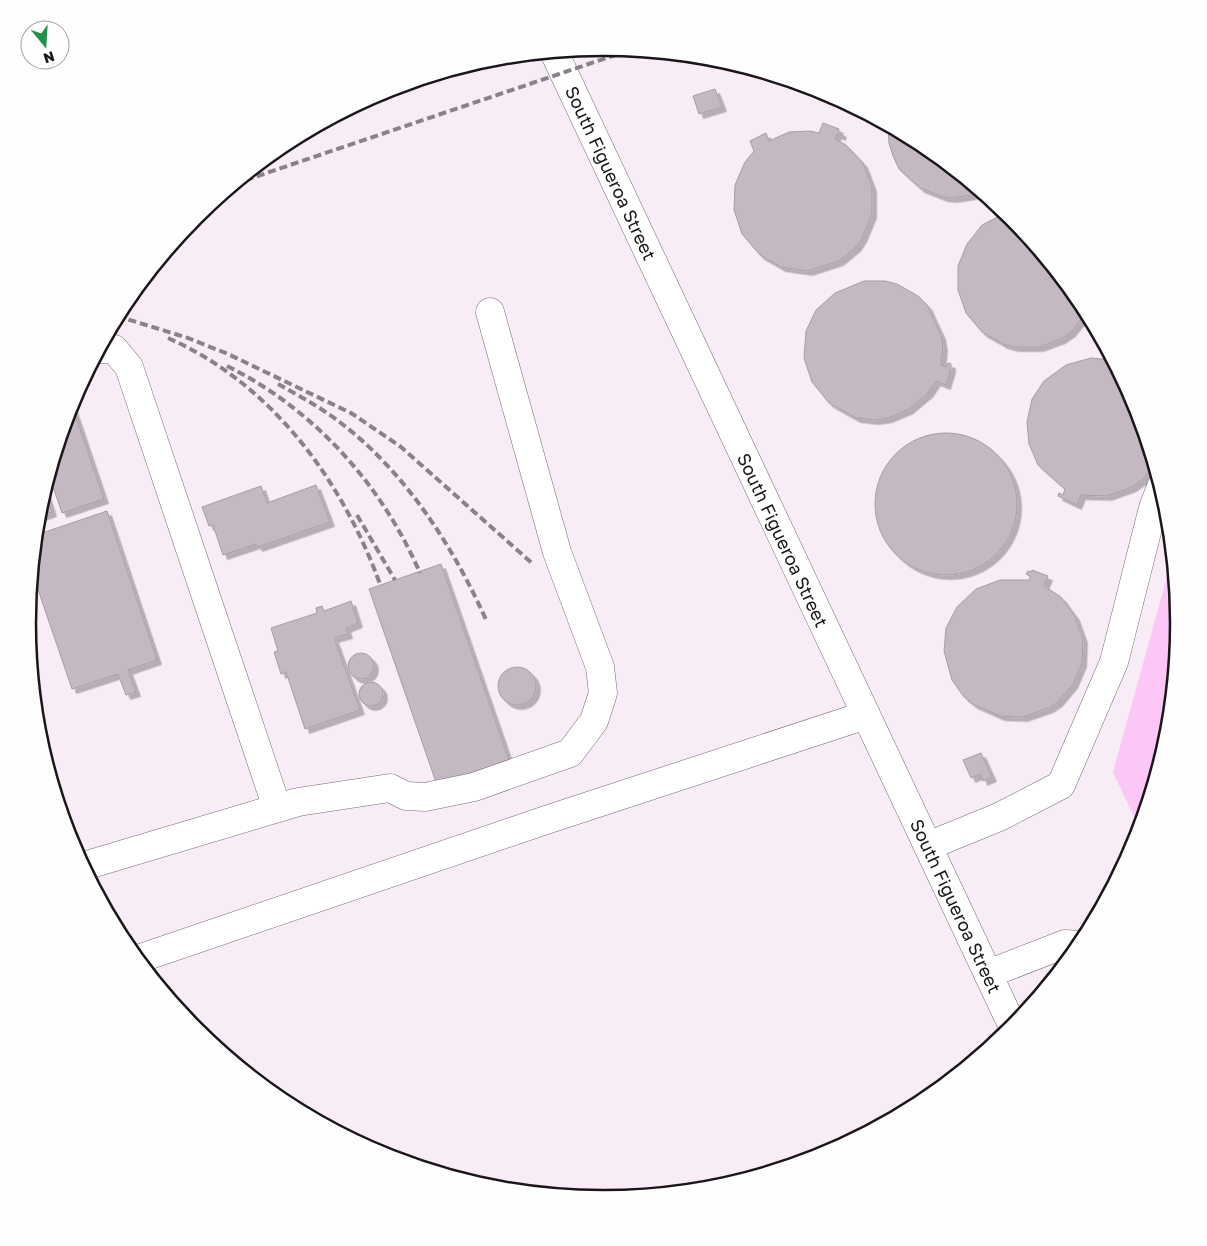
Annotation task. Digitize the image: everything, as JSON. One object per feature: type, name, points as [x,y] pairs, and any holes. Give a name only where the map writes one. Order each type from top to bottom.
[{"type":"main road","name":"South Figueroa Street","points":[[557,58],[1009,1019]]},
{"type":"main road","points":[[90,864],[298,802],[390,788],[406,796],[425,797],[474,786],[570,753],[594,721],[603,693],[600,667],[557,552],[490,312]]},
{"type":"main road","points":[[107,350],[114,349],[129,367],[276,808]]},
{"type":"main road","points":[[928,846],[998,817],[1061,784],[1114,662],[1157,498]]},
{"type":"main road","points":[[145,957],[546,820],[866,715]]},
{"type":"main road","points":[[988,974],[1065,944],[1071,944]]},
{"type":"shaded area","points":[[1168,572],[1171,623],[1166,697],[1160,734],[1135,820],[1113,772]]},
{"type":"building","points":[[715,89],[722,107],[699,114],[693,96]]},
{"type":"building","points":[[823,123],[839,129],[838,131],[842,133],[841,136],[837,134],[835,139],[846,145],[863,163],[872,187],[872,214],[856,247],[839,261],[808,271],[781,267],[760,255],[742,234],[734,210],[735,185],[745,162],[754,151],[750,141],[766,133],[769,141],[789,132],[810,131],[819,133]]},
{"type":"building","points":[[888,133],[919,151],[975,194],[953,198],[943,197],[920,188],[899,169],[889,143]]},
{"type":"building","points":[[999,216],[1030,249],[1054,278],[1082,319],[1071,332],[1061,339],[1039,347],[1014,347],[1003,344],[982,332],[966,313],[958,290],[958,266],[967,244],[982,225]]},
{"type":"building","points":[[864,281],[885,281],[897,284],[918,296],[927,305],[941,335],[943,347],[941,365],[946,367],[948,363],[951,364],[946,385],[936,381],[928,393],[909,409],[888,418],[875,420],[856,418],[829,403],[812,382],[804,358],[806,331],[816,310],[835,293]]},
{"type":"building","points":[[1091,358],[1105,359],[1128,406],[1149,470],[1143,479],[1132,487],[1107,496],[1081,495],[1077,505],[1058,496],[1059,493],[1063,495],[1065,489],[1038,465],[1029,444],[1027,422],[1032,399],[1044,381],[1066,365]]},
{"type":"building","points":[[76,415],[104,499],[62,513],[53,487]]},
{"type":"building","points":[[946,433],[960,434],[973,438],[996,454],[1012,477],[1016,490],[1016,518],[1012,531],[996,554],[973,570],[960,574],[946,575],[932,574],[919,570],[896,554],[880,531],[876,518],[875,504],[876,490],[880,477],[896,454],[919,438],[932,434]]},
{"type":"building","points":[[316,485],[330,522],[258,547],[256,544],[223,555],[213,525],[209,526],[202,507],[261,486],[267,503]]},
{"type":"building","points":[[49,503],[52,512],[47,514]]},
{"type":"building","points":[[107,511],[157,660],[128,670],[136,692],[126,695],[118,674],[72,689],[37,587],[44,532]]},
{"type":"building","points":[[441,564],[509,760],[437,785],[369,589]]},
{"type":"building","points":[[1032,570],[1048,576],[1044,586],[1061,597],[1075,616],[1083,639],[1082,663],[1073,684],[1058,702],[1049,708],[1023,717],[1000,716],[973,704],[964,697],[952,680],[944,651],[946,628],[957,607],[976,589],[1000,580],[1029,580],[1030,576],[1026,574],[1028,571],[1032,572]]},
{"type":"building","points":[[351,601],[358,623],[346,628],[348,634],[334,638],[360,710],[305,729],[286,672],[281,674],[274,652],[278,651],[271,628],[317,613],[316,608],[322,606],[324,611]]},
{"type":"building","points":[[361,653],[370,657],[374,666],[370,675],[361,679],[352,675],[348,666],[352,657]]},
{"type":"building","points":[[517,667],[524,668],[530,673],[535,679],[535,693],[530,699],[524,704],[517,705],[510,704],[504,699],[499,693],[498,686],[499,679],[504,673],[510,668]]},
{"type":"building","points":[[371,682],[380,685],[383,694],[380,703],[371,706],[362,703],[359,694],[362,685]]},
{"type":"building","points":[[981,753],[992,777],[983,781],[981,774],[971,778],[963,760]]},
{"type":"railway","points":[[252,178],[612,56]]},
{"type":"railway","points":[[125,319],[188,338],[228,354],[351,413],[401,447],[533,564]]},
{"type":"railway","points":[[168,338],[205,358],[240,381],[271,409],[299,439],[324,473],[345,508],[364,545],[380,584]]},
{"type":"railway","points":[[227,366],[289,404],[342,453],[365,480],[386,510],[420,573]]},
{"type":"railway","points":[[278,384],[321,409],[353,433],[400,480],[440,534],[473,592],[487,622]]},
{"type":"railway","points":[[357,515],[395,580]]}]
